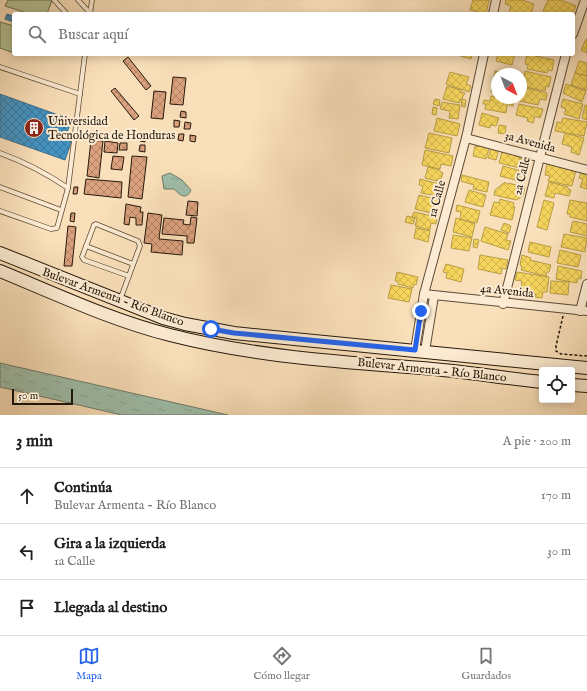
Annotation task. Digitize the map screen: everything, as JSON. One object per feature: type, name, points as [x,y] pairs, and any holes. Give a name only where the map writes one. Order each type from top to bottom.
[{"type":"main road","name":"Bulevar Armenta - Río Blanco","points":[[0,254],[163,318],[185,324],[234,333],[587,368]]},
{"type":"main road","points":[[0,262],[40,277],[44,276],[47,272]]},
{"type":"main road","name":"Bulevar Armenta - Río Blanco","points":[[0,271],[114,318],[200,342],[269,354],[539,382]]},
{"type":"main road","points":[[420,351],[417,356],[421,358],[471,364],[479,368],[484,375]]},
{"type":"main road","points":[[575,385],[587,386]]},
{"type":"street","points":[[493,12],[496,0]]},
{"type":"street","points":[[575,28],[585,0]]},
{"type":"street","name":"1a Calle","points":[[420,351],[424,294],[466,138],[484,56]]},
{"type":"street","name":"2a Calle","points":[[504,304],[539,156],[565,56]]},
{"type":"street","name":"3a Avenida","points":[[466,138],[539,156],[587,170]]},
{"type":"street","points":[[583,311],[587,284]]},
{"type":"street","name":"4a Avenida","points":[[424,294],[504,304],[583,311]]},
{"type":"street","points":[[420,351],[434,296]]},
{"type":"lane","points":[[54,0],[64,12]]},
{"type":"lane","points":[[78,0],[88,12]]},
{"type":"lane","points":[[90,12],[92,0]]},
{"type":"lane","points":[[0,211],[51,229],[57,228],[68,188],[85,56]]},
{"type":"lane","points":[[0,67],[80,94]]},
{"type":"lane","points":[[0,153],[35,167],[68,188]]},
{"type":"lane","points":[[0,187],[61,210]]},
{"type":"lane","points":[[120,300],[140,246],[135,239],[96,224],[92,226],[82,257],[84,260],[128,276]]},
{"type":"lane","points":[[86,246],[133,264]]},
{"type":"path","points":[[564,309],[556,351],[560,354],[587,356]]},
{"type":"shaded area","points":[[8,0],[52,0],[48,12],[24,12],[5,6]]},
{"type":"shaded area","points":[[0,22],[12,25],[12,52],[0,48]]},
{"type":"water","points":[[170,173],[182,180],[191,190],[188,195],[183,196],[174,189],[164,189],[162,176]]},
{"type":"water","points":[[0,363],[228,415],[122,415],[0,387]]},
{"type":"building: Viviendas","points":[[473,0],[489,0],[486,12],[470,10]]},
{"type":"building: Viviendas","points":[[506,0],[522,0],[534,4],[532,12],[509,12],[511,6],[505,4]]},
{"type":"building: Viviendas","points":[[548,0],[561,0],[576,6],[573,12],[543,11]]},
{"type":"building: Viviendas","points":[[587,39],[587,53],[581,50]]},
{"type":"building: Viviendas","points":[[461,56],[472,56],[471,59]]},
{"type":"building: Viviendas","points":[[497,56],[514,56],[512,65],[496,61]]},
{"type":"building: Viviendas","points":[[527,56],[536,56],[554,60],[552,71],[548,70],[547,73],[527,69],[528,65],[525,64]]},
{"type":"building: Viviendas","points":[[579,61],[587,63],[587,76],[575,73]]},
{"type":"building: Viviendas","points":[[527,71],[551,77],[549,87],[546,86],[545,91],[527,87]]},
{"type":"building: Viviendas","points":[[450,72],[469,77],[466,84],[471,86],[469,92],[446,84]]},
{"type":"building: Viviendas","points":[[575,73],[587,76],[587,90],[571,85]]},
{"type":"building: Viviendas","points":[[566,84],[586,91],[582,102],[563,93]]},
{"type":"building: Viviendas","points":[[447,86],[461,90],[461,92],[465,93],[459,103],[443,99]]},
{"type":"building: Viviendas","points":[[527,88],[547,93],[546,100],[540,99],[538,105],[527,103]]},
{"type":"building: Viviendas","points":[[491,96],[491,104],[507,104],[506,113],[485,109],[486,104],[483,104],[484,100],[490,101]]},
{"type":"building: Viviendas","points":[[435,99],[440,100],[439,106],[433,104]]},
{"type":"building: Viviendas","points":[[462,99],[466,100],[465,107],[461,106]]},
{"type":"building: Viviendas","points":[[563,99],[583,104],[579,119],[564,114],[566,109],[561,107]]},
{"type":"building: Viviendas","points":[[442,102],[460,105],[458,119],[449,118],[450,111],[440,109]]},
{"type":"building: Viviendas","points":[[519,104],[543,109],[540,118],[535,116],[533,123],[527,121],[528,118],[516,115]]},
{"type":"building: Viviendas","points":[[585,105],[587,106],[587,120],[582,118]]},
{"type":"building: Viviendas","points":[[433,107],[437,108],[436,115],[432,114]]},
{"type":"building: Viviendas","points":[[482,113],[499,118],[496,126],[490,125],[490,128],[479,125]]},
{"type":"building: Viviendas","points":[[437,118],[460,124],[457,136],[434,131]]},
{"type":"building: Viviendas","points":[[563,118],[587,122],[584,136],[555,131],[557,122],[561,123]]},
{"type":"building: Viviendas","points":[[499,125],[506,126],[505,134],[498,133]]},
{"type":"building: Viviendas","points":[[429,133],[452,138],[449,153],[425,148]]},
{"type":"building: Viviendas","points":[[565,133],[584,138],[579,155],[571,152],[572,147],[562,144]]},
{"type":"building: Viviendas","points":[[481,143],[490,146],[486,159],[473,156],[475,146],[479,147]]},
{"type":"building: Viviendas","points":[[492,147],[499,149],[496,160],[488,158]]},
{"type":"building: Viviendas","points":[[425,150],[453,156],[451,166],[441,164],[440,169],[422,165]]},
{"type":"building: Viviendas","points":[[502,152],[520,156],[519,158],[525,160],[524,167],[520,166],[520,168],[499,163]]},
{"type":"building: Viviendas","points":[[547,164],[576,170],[572,186],[548,181],[550,176],[545,175]]},
{"type":"building: Viviendas","points":[[503,166],[521,171],[519,181],[500,176]]},
{"type":"building: Viviendas","points":[[428,167],[440,170],[440,172],[443,173],[441,179],[438,179],[437,181],[425,178]]},
{"type":"building: Viviendas","points":[[582,171],[587,172],[587,189],[580,187],[583,179],[579,178]]},
{"type":"building: Viviendas","points":[[462,175],[489,182],[487,192],[473,189],[474,185],[461,181]]},
{"type":"building: Viviendas","points":[[420,179],[440,184],[437,196],[421,193],[423,186],[419,185]]},
{"type":"building: Viviendas","points":[[505,182],[508,185],[508,183],[525,187],[523,196],[516,200],[494,195],[495,190]]},
{"type":"building: Viviendas","points":[[549,182],[568,187],[568,189],[571,190],[569,196],[555,193],[554,198],[545,196]]},
{"type":"building: Viviendas","points":[[469,190],[486,195],[483,207],[465,202]]},
{"type":"building: Viviendas","points":[[419,195],[439,200],[435,214],[415,209]]},
{"type":"building: Viviendas","points":[[500,199],[514,203],[513,207],[515,207],[512,220],[490,215],[494,202],[499,203]]},
{"type":"building: Viviendas","points":[[544,200],[554,203],[547,230],[537,227]]},
{"type":"building: Viviendas","points":[[570,200],[587,203],[587,221],[570,217],[570,214],[567,214]]},
{"type":"building: Viviendas","points":[[457,205],[480,211],[477,223],[460,219],[461,212],[456,211]]},
{"type":"building: Viviendas","points":[[414,212],[437,217],[436,224],[431,223],[430,230],[415,226],[417,218],[412,217]]},
{"type":"building: Viviendas","points":[[407,216],[415,218],[413,224],[405,222]]},
{"type":"building: Viviendas","points":[[456,218],[475,224],[472,237],[453,232]]},
{"type":"building: Viviendas","points":[[573,221],[587,224],[587,236],[570,232]]},
{"type":"building: Viviendas","points":[[504,223],[511,226],[509,233],[501,230]]},
{"type":"building: Viviendas","points":[[485,227],[508,234],[506,240],[511,241],[508,250],[481,241]]},
{"type":"building: Viviendas","points":[[416,228],[430,231],[428,242],[414,238]]},
{"type":"building: Viviendas","points":[[564,234],[587,238],[585,252],[561,247]]},
{"type":"building: Viviendas","points":[[453,235],[472,238],[469,251],[451,248]]},
{"type":"building: Viviendas","points":[[474,239],[479,240],[477,248],[473,247]]},
{"type":"building: Viviendas","points":[[530,242],[551,247],[549,257],[528,252]]},
{"type":"building: Viviendas","points":[[560,250],[581,255],[578,267],[557,263]]},
{"type":"building: Viviendas","points":[[480,255],[508,260],[506,269],[502,268],[501,274],[478,269]]},
{"type":"building: Viviendas","points":[[522,255],[531,258],[530,260],[551,265],[549,272],[547,272],[546,276],[521,270],[522,266],[520,265]]},
{"type":"building: Viviendas","points":[[446,264],[464,269],[461,282],[446,278],[447,273],[443,272]]},
{"type":"building: Viviendas","points":[[558,266],[582,271],[581,279],[578,278],[577,283],[556,279]]},
{"type":"building: Viviendas","points":[[397,272],[418,277],[416,285],[414,284],[413,288],[398,284],[398,281],[395,281]]},
{"type":"building: Viviendas","points":[[517,272],[549,277],[547,292],[543,292],[542,298],[535,297],[536,294],[520,292],[522,281],[515,280]]},
{"type":"building: Viviendas","points":[[551,281],[569,282],[568,295],[550,293]]},
{"type":"building: Viviendas","points":[[391,285],[412,289],[409,302],[388,298]]},
{"type":"building: Escuelas","points":[[7,14],[12,15],[12,21],[5,19]]},
{"type":"building: Escuelas","name":"Universidad Tecnológica de Honduras","points":[[0,94],[72,120],[65,137],[72,140],[65,160],[0,137]]},
{"type":"building: Otros","points":[[128,57],[151,86],[146,90],[123,61]]},
{"type":"building: Otros","points":[[173,77],[186,78],[183,105],[170,104]]},
{"type":"building: Otros","points":[[115,88],[139,116],[134,120],[111,91]]},
{"type":"building: Otros","points":[[154,91],[166,92],[163,119],[151,118]]},
{"type":"building: Otros","points":[[181,111],[186,112],[186,118],[180,117]]},
{"type":"building: Otros","points":[[174,120],[180,121],[179,127],[174,127]]},
{"type":"building: Otros","points":[[185,122],[191,123],[190,129],[184,129]]},
{"type":"building: Otros","points":[[167,132],[172,133],[172,139],[166,139]]},
{"type":"building: Otros","points":[[128,133],[133,134],[133,140],[127,139]]},
{"type":"building: Otros","points":[[179,134],[184,134],[183,141],[178,140]]},
{"type":"building: Otros","points":[[140,135],[146,135],[145,142],[140,141]]},
{"type":"building: Otros","points":[[190,135],[196,136],[195,142],[190,141]]},
{"type":"building: Otros","points":[[91,140],[103,141],[99,178],[87,176]]},
{"type":"building: Otros","points":[[105,141],[118,143],[117,153],[104,152]]},
{"type":"building: Otros","points":[[120,143],[127,143],[127,150],[119,150]]},
{"type":"building: Otros","points":[[140,145],[145,145],[145,152],[139,151]]},
{"type":"building: Otros","points":[[113,156],[124,157],[122,170],[111,169]]},
{"type":"building: Otros","points":[[132,156],[147,157],[142,199],[128,197]]},
{"type":"building: Otros","points":[[86,179],[122,182],[121,198],[84,194]]},
{"type":"building: Otros","points":[[74,187],[78,187],[77,194],[73,194]]},
{"type":"building: Otros","points":[[188,201],[198,202],[197,216],[186,215]]},
{"type":"building: Otros","points":[[126,204],[141,207],[140,212],[143,212],[142,225],[136,225],[136,218],[130,217],[129,225],[124,224]]},
{"type":"building: Otros","points":[[71,213],[75,213],[74,222],[70,221]]},
{"type":"building: Otros","points":[[148,213],[162,215],[159,239],[183,241],[182,255],[151,252],[152,244],[144,243]]},
{"type":"building: Otros","points":[[191,217],[197,218],[194,243],[187,243],[187,236],[162,234],[164,218],[184,220],[183,224],[190,225]]},
{"type":"building: Otros","points":[[68,226],[76,227],[72,266],[64,266]]},
{"type":"place","name":"Universidad Tecnológica de Honduras","points":[[34,128]]},
{"type":"route","points":[[211,329],[234,333],[415,350],[421,311]]}]
